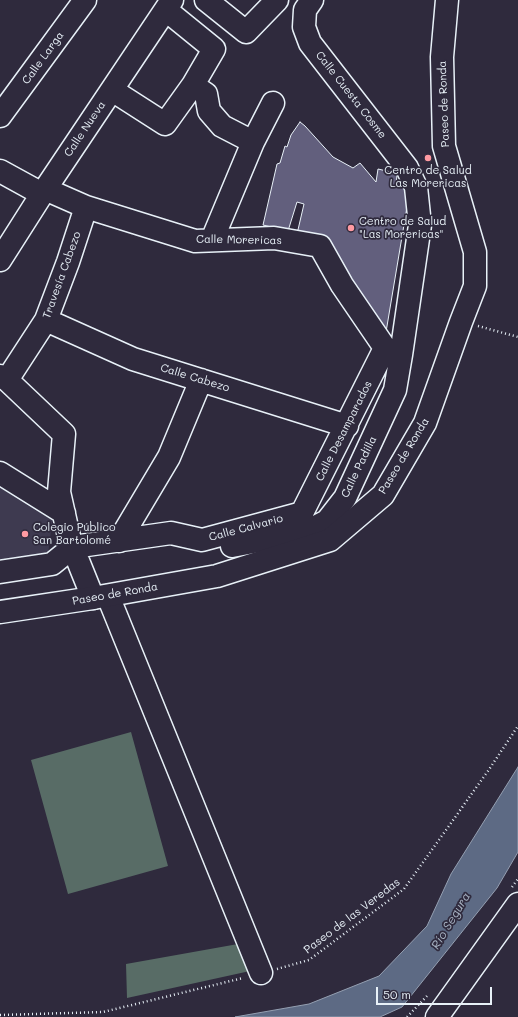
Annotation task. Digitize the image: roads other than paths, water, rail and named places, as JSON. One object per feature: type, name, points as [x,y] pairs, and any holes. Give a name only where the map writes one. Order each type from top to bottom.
[{"type":"street","name":"Calle Larga","points":[[0,116],[85,0]]},
{"type":"street","points":[[206,0],[246,32],[277,0]]},
{"type":"street","name":"Calle Cuesta Cosme","points":[[312,0],[305,10],[304,27],[310,43],[407,168],[416,187]]},
{"type":"street","name":"Paseo de Ronda","points":[[0,612],[100,597],[217,576],[330,540],[382,495],[425,423],[475,286],[475,252],[444,146],[442,57],[447,0]]},
{"type":"street","points":[[112,90],[165,124],[193,85],[214,49],[169,5]]},
{"type":"street","name":"Calle Nueva","points":[[0,260],[43,192],[169,5]]},
{"type":"street","points":[[193,85],[206,94],[209,111],[222,126],[253,142]]},
{"type":"street","points":[[212,240],[253,142],[273,103]]},
{"type":"street","name":"Calle Morericas","points":[[0,170],[43,192],[195,241],[274,238],[320,246],[342,284],[393,351]]},
{"type":"street","name":"Calle Padilla","points":[[202,540],[224,547],[306,532],[327,521],[345,498],[395,390],[393,351],[420,225],[416,187]]},
{"type":"street","name":"Travesía Cabezo","points":[[4,378],[46,320],[68,262],[86,207]]},
{"type":"street","name":"Calle Cabezo","points":[[46,320],[134,359],[347,426]]},
{"type":"street","name":"Calle Desamparados","points":[[302,513],[347,426],[393,351]]},
{"type":"street","points":[[4,378],[64,434],[59,492],[70,541],[100,597],[261,973]]},
{"type":"street","points":[[120,541],[169,457],[201,380]]},
{"type":"street","points":[[0,473],[64,512]]},
{"type":"street","name":"Calle Calvario","points":[[73,547],[171,533],[202,540],[302,513]]},
{"type":"street","points":[[0,572],[52,564],[73,547]]},
{"type":"street","points":[[437,1017],[518,904]]},
{"type":"water","name":"Río Segura","points":[[518,767],[518,852],[497,888],[402,1007],[380,1017],[235,1017],[309,1004],[379,976],[427,926],[451,874]]},
{"type":"place","name":"Centro de Salud Las Morericas","points":[[428,158]]},
{"type":"place","name":"Centro de Salud \"Las Morericas\"","points":[[351,228]]},
{"type":"place","name":"Colegio Público San Bartolomé","points":[[25,534]]}]
